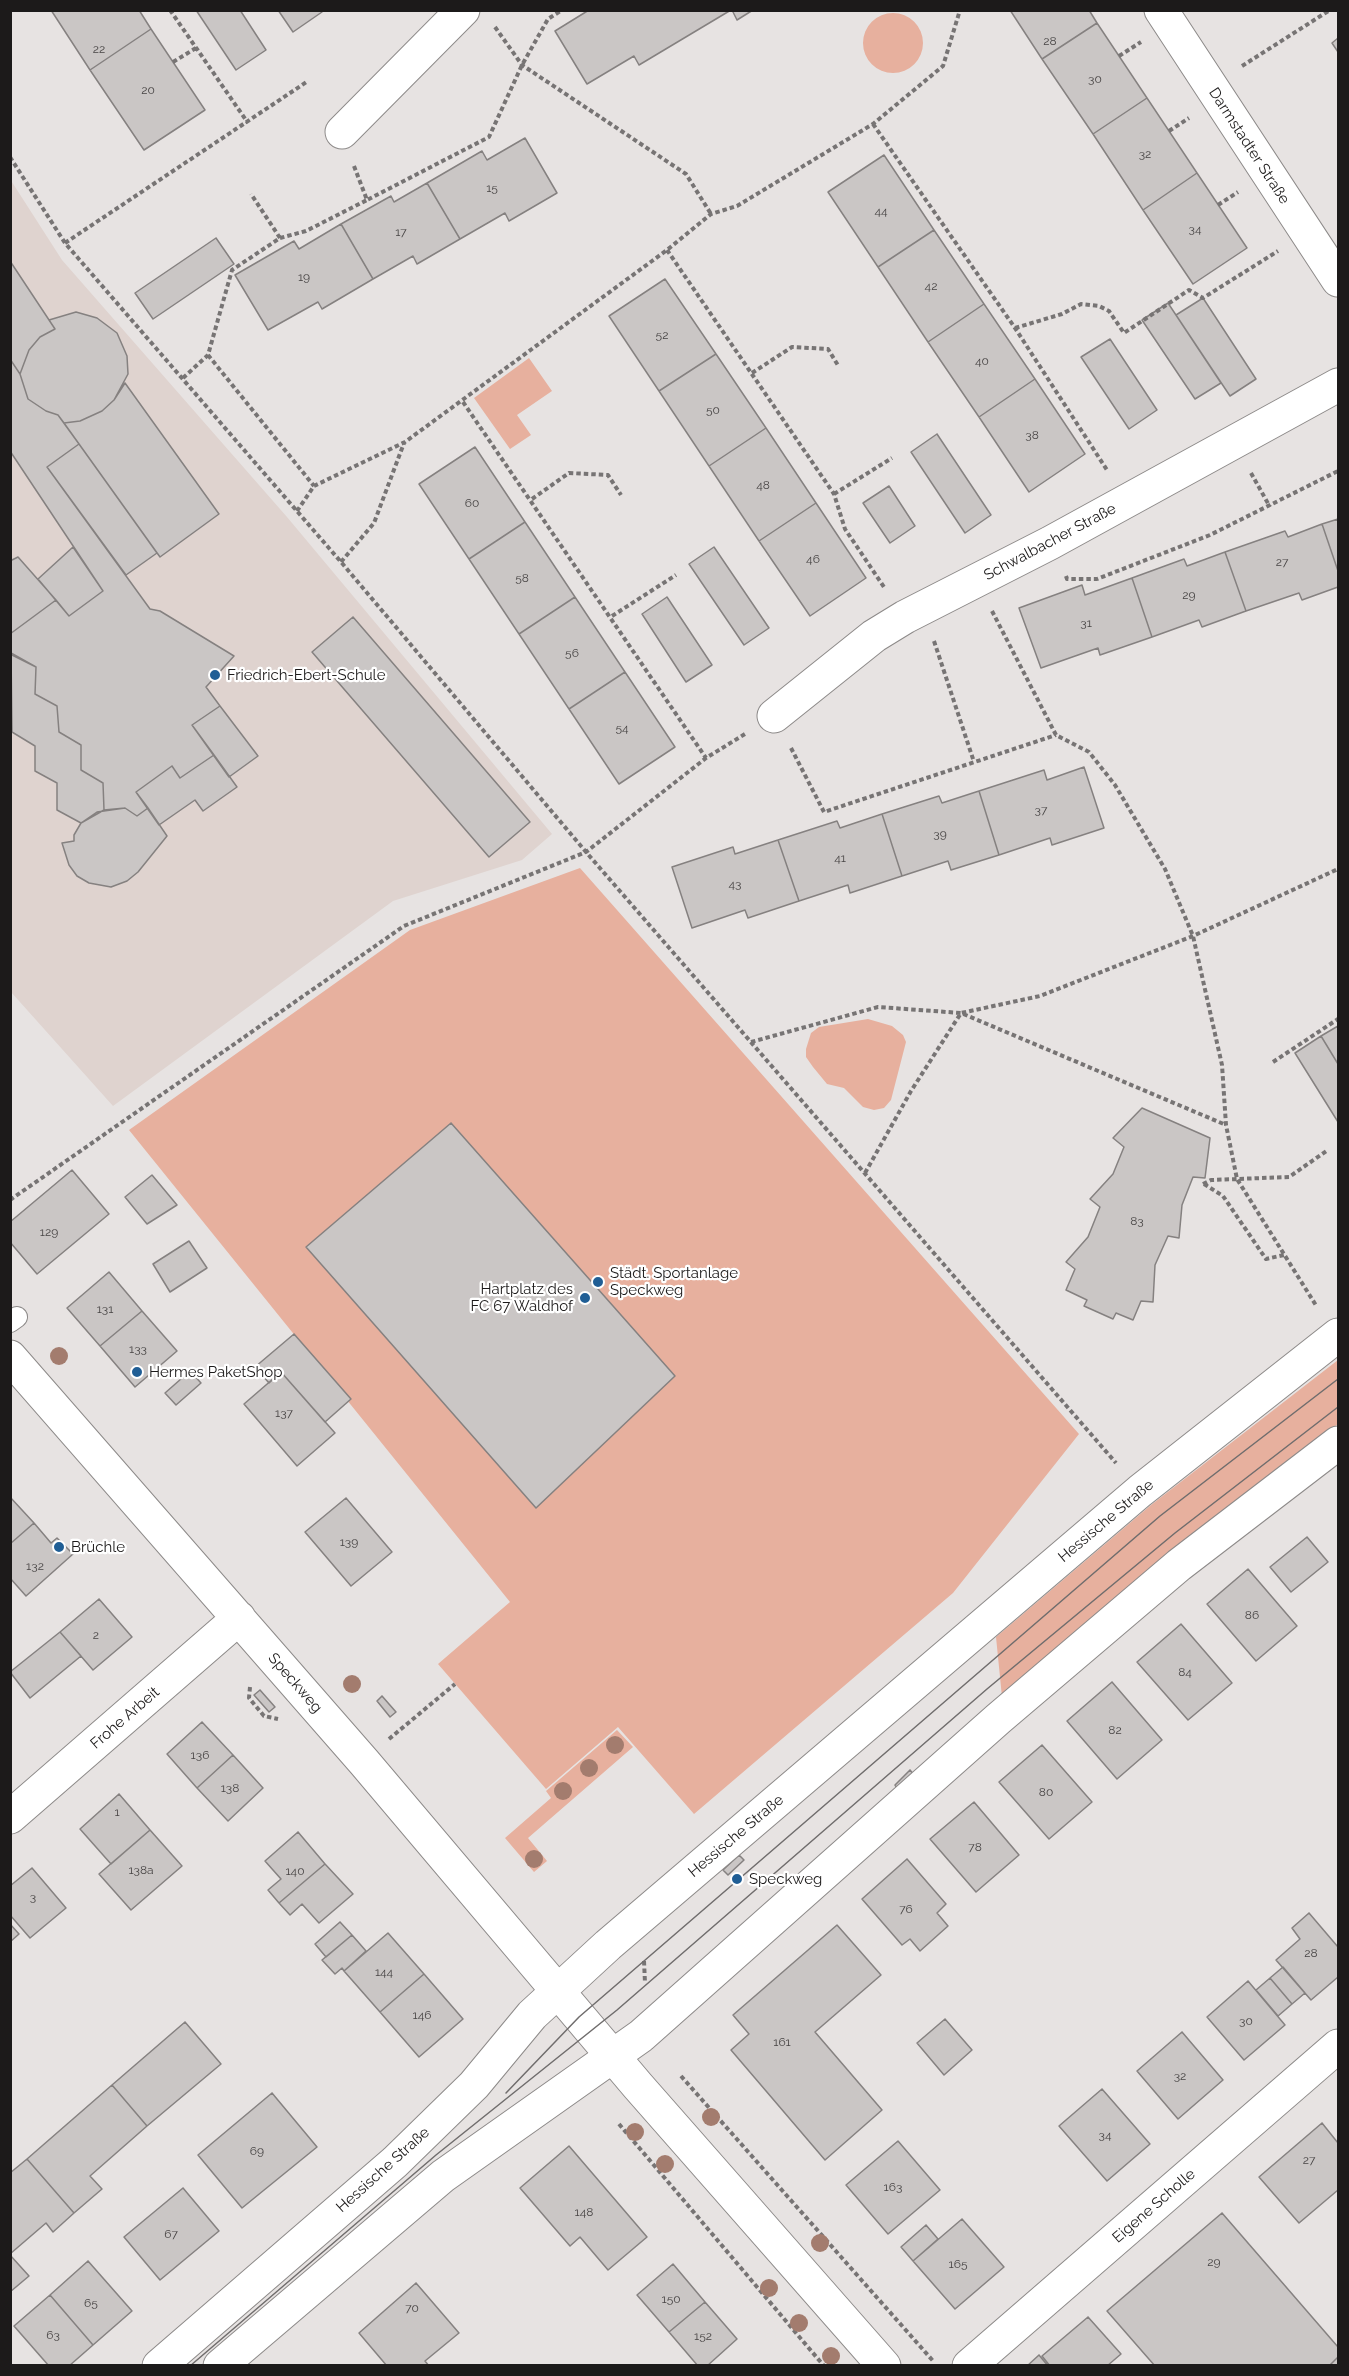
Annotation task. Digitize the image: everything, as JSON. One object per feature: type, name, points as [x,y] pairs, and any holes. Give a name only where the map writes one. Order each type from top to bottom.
[{"type":"street","name":"Darmstadter Straße","points":[[1161,10],[1338,280]]},
{"type":"street","points":[[342,132],[477,15]]},
{"type":"street","name":"Schwalbacher Straße","points":[[774,716],[874,636],[1050,543],[1338,385]]},
{"type":"street","name":"Hessische Straße","points":[[159,2366],[395,2162],[474,2085],[532,2015],[557,1992],[1140,1491],[1337,1336]]},
{"type":"street","name":"Speckweg","points":[[10,1357],[364,1762],[612,2056],[884,2366]]},
{"type":"street","points":[[220,2366],[442,2176],[641,2036],[998,1719],[1179,1565],[1338,1443]]},
{"type":"street","name":"Frohe Arbeit","points":[[10,1817],[239,1618]]},
{"type":"street","name":"Eigene Scholle","points":[[969,2366],[1338,2046]]},
{"type":"path","points":[[170,10],[248,123]]},
{"type":"path","points":[[183,378],[208,355],[232,270],[280,238],[306,231],[489,137],[522,65],[548,19],[562,10]]},
{"type":"path","points":[[297,511],[314,486],[405,442],[463,402],[668,250],[711,214],[737,206],[873,124],[943,66],[960,10]]},
{"type":"path","points":[[1210,87],[1330,10]]},
{"type":"path","points":[[477,15],[522,65],[686,174],[711,214]]},
{"type":"path","points":[[173,62],[196,48]]},
{"type":"path","points":[[65,243],[308,81]]},
{"type":"path","points":[[873,124],[1015,328],[1127,501]]},
{"type":"path","points":[[342,132],[367,200]]},
{"type":"path","points":[[10,157],[65,243],[341,562],[586,852],[1140,1491]]},
{"type":"path","points":[[251,194],[280,238]]},
{"type":"path","points":[[1015,328],[1062,314],[1081,304],[1099,306],[1109,311],[1124,333],[1189,290],[1203,298],[1307,234]]},
{"type":"path","points":[[668,250],[834,494],[845,529],[914,613],[974,762]]},
{"type":"path","points":[[752,374],[792,347],[828,349],[839,367]]},
{"type":"path","points":[[208,355],[314,486]]},
{"type":"path","points":[[463,402],[612,616],[706,758]]},
{"type":"path","points":[[341,562],[374,522],[405,442]]},
{"type":"path","points":[[834,494],[892,458]]},
{"type":"path","points":[[1050,543],[1067,579],[1096,579],[1210,535],[1338,471]]},
{"type":"path","points":[[532,499],[569,473],[608,476],[621,495]]},
{"type":"path","points":[[612,616],[676,575]]},
{"type":"path","points":[[976,581],[1056,735],[1089,752],[1116,785],[1165,869],[1192,936],[1222,1065],[1226,1125],[1236,1179],[1337,1336]]},
{"type":"path","points":[[10,1200],[404,926],[586,852],[706,758],[774,716],[824,812],[1056,735]]},
{"type":"path","points":[[751,1042],[878,1007],[961,1013],[1040,996],[1192,936],[1338,869]]},
{"type":"path","points":[[961,1013],[1226,1125]]},
{"type":"path","points":[[865,1173],[911,1091],[961,1013]]},
{"type":"path","points":[[1273,1062],[1338,1019]]},
{"type":"path","points":[[1284,1255],[1266,1259],[1223,1196],[1203,1184],[1211,1180],[1289,1177],[1328,1150]]},
{"type":"path","points":[[364,1762],[455,1684]]},
{"type":"path","points":[[643,1953],[646,1994]]},
{"type":"path","points":[[641,2036],[702,2097],[937,2366]]},
{"type":"path","points":[[615,2119],[824,2366]]},
{"type":"shaded area","points":[[887,13],[899,13],[915,21],[921,31],[923,43],[921,55],[915,65],[899,73],[887,73],[871,65],[863,49],[863,37],[871,21]]},
{"type":"shaded area","name":"Friedrich-Ebert-Schule","points":[[10,179],[62,260],[287,517],[552,834],[522,860],[393,901],[113,1106],[11,992]]},
{"type":"shaded area","points":[[529,358],[552,391],[517,415],[531,435],[510,449],[474,398]]},
{"type":"shaded area","name":"Städt. Sportanlage Speckweg","points":[[580,868],[1079,1434],[953,1593],[694,1814],[618,1727],[546,1789],[438,1664],[510,1602],[129,1130],[410,930]]},
{"type":"shaded area","points":[[868,1019],[892,1026],[903,1035],[906,1042],[891,1100],[884,1108],[874,1110],[863,1107],[844,1088],[827,1084],[806,1057],[811,1033],[819,1027]]},
{"type":"shaded area","points":[[1338,1360],[1338,1424],[1184,1543],[1002,1697],[996,1637],[1151,1505]]},
{"type":"shaded area","points":[[617,1730],[633,1747],[528,1838],[547,1861],[534,1872],[505,1838],[551,1798],[546,1791]]},
{"type":"building","points":[[51,10],[139,10],[151,29],[90,70]]},
{"type":"building","points":[[196,10],[240,10],[266,50],[236,70]]},
{"type":"building","points":[[278,10],[321,10],[322,12],[293,32]]},
{"type":"building","points":[[589,10],[731,10],[639,65],[634,56],[587,84],[555,31]]},
{"type":"building","points":[[732,10],[753,10],[737,20]]},
{"type":"building","points":[[1010,10],[1089,10],[1097,23],[1042,59]]},
{"type":"building","points":[[1097,23],[1147,98],[1093,134],[1042,59]]},
{"type":"building","points":[[151,29],[205,110],[144,150],[90,70]]},
{"type":"building","points":[[1338,38],[1338,52],[1332,43]]},
{"type":"building","points":[[1147,98],[1197,173],[1143,210],[1093,134]]},
{"type":"building","points":[[525,138],[557,193],[509,221],[505,213],[460,239],[427,183],[482,151],[487,160]]},
{"type":"building","points":[[884,155],[934,230],[878,267],[828,192]]},
{"type":"building","points":[[1197,173],[1247,248],[1193,284],[1143,210]]},
{"type":"building","points":[[427,183],[460,239],[417,264],[413,256],[373,279],[341,224],[391,196],[394,202]]},
{"type":"building","points":[[341,224],[373,279],[322,309],[318,302],[268,330],[235,275],[294,241],[299,249]]},
{"type":"building","points":[[934,230],[984,304],[928,342],[878,267]]},
{"type":"building","points":[[216,238],[234,264],[153,319],[135,293]]},
{"type":"building","points":[[10,261],[55,329],[40,337],[29,350],[20,374],[10,359]]},
{"type":"building","points":[[665,279],[716,354],[659,391],[609,316]]},
{"type":"building","points":[[1203,298],[1256,379],[1230,396],[1176,315]]},
{"type":"building","points":[[1168,303],[1221,383],[1195,399],[1142,320]]},
{"type":"building","points":[[984,304],[1035,379],[979,417],[928,342]]},
{"type":"building","points":[[76,312],[97,318],[117,333],[127,356],[128,374],[114,400],[102,411],[80,421],[64,423],[58,415],[46,411],[28,399],[20,374],[29,350],[40,337],[55,329],[49,320]]},
{"type":"building","points":[[1110,339],[1157,410],[1129,429],[1081,357]]},
{"type":"building","points":[[716,354],[766,428],[709,466],[659,391]]},
{"type":"building","points":[[10,359],[20,374],[28,399],[46,411],[58,415],[79,444],[47,467],[150,609],[160,611],[234,656],[206,687],[220,706],[192,725],[214,755],[180,778],[172,766],[136,792],[148,808],[137,816],[125,808],[104,810],[103,783],[81,770],[81,745],[59,732],[57,706],[35,694],[36,667],[10,654],[10,634],[56,600],[69,616],[103,591],[10,451]]},
{"type":"building","points":[[1035,379],[1085,454],[1029,492],[979,417]]},
{"type":"building","points":[[125,383],[219,514],[160,557],[64,423],[80,421],[102,411],[114,400]]},
{"type":"building","points":[[766,428],[816,503],[759,541],[709,466]]},
{"type":"building","points":[[937,434],[991,515],[965,533],[911,452]]},
{"type":"building","points":[[79,444],[157,553],[126,575],[47,467]]},
{"type":"building","points":[[475,447],[525,522],[469,559],[419,484]]},
{"type":"building","points":[[889,486],[915,526],[890,543],[863,503]]},
{"type":"building","points":[[816,503],[866,578],[810,616],[759,541]]},
{"type":"building","points":[[1338,519],[1338,571],[1322,524]]},
{"type":"building","points":[[525,522],[575,597],[519,634],[469,559]]},
{"type":"building","points":[[1322,524],[1338,571],[1338,587],[1302,600],[1299,593],[1246,611],[1225,552],[1285,531],[1288,537]]},
{"type":"building","points":[[73,547],[103,591],[69,616],[38,579]]},
{"type":"building","points":[[714,547],[769,628],[744,645],[689,564]]},
{"type":"building","points":[[1225,552],[1246,611],[1202,627],[1199,620],[1152,637],[1132,578],[1184,559],[1187,566]]},
{"type":"building","points":[[18,557],[56,600],[10,634],[10,561]]},
{"type":"building","points":[[1132,578],[1152,637],[1100,655],[1098,648],[1041,668],[1019,608],[1082,585],[1085,595]]},
{"type":"building","points":[[575,597],[625,672],[569,709],[519,634]]},
{"type":"building","points":[[667,597],[712,665],[686,682],[642,614]]},
{"type":"building","points":[[353,617],[530,822],[489,857],[312,652]]},
{"type":"building","points":[[11,653],[36,667],[35,694],[57,706],[59,732],[81,745],[81,770],[103,783],[104,810],[81,823],[57,810],[57,783],[35,771],[35,746],[12,732]]},
{"type":"building","points":[[625,672],[675,747],[619,784],[569,709]]},
{"type":"building","points":[[220,706],[258,756],[229,777],[192,725]]},
{"type":"building","points":[[214,755],[237,787],[203,811],[195,800],[159,825],[136,792],[172,766],[180,778]]},
{"type":"building","points":[[1084,767],[1104,828],[1052,845],[1050,838],[999,855],[979,791],[1044,770],[1047,780]]},
{"type":"building","points":[[979,791],[999,855],[951,870],[948,861],[902,876],[882,814],[939,796],[942,803]]},
{"type":"building","points":[[125,808],[137,816],[148,808],[167,836],[138,872],[127,881],[111,887],[89,883],[77,876],[69,865],[62,843],[74,841],[74,835],[81,823],[97,812]]},
{"type":"building","points":[[882,814],[902,876],[850,893],[848,885],[799,901],[778,840],[837,821],[840,828]]},
{"type":"building","points":[[778,840],[799,901],[748,918],[745,910],[692,928],[672,867],[733,847],[735,854]]},
{"type":"building","points":[[1338,1026],[1338,1064],[1321,1036]]},
{"type":"building","points":[[1321,1036],[1338,1064],[1338,1122],[1295,1053]]},
{"type":"building","points":[[1142,1108],[1210,1138],[1205,1178],[1193,1177],[1182,1205],[1179,1238],[1168,1236],[1155,1265],[1153,1302],[1141,1301],[1133,1320],[1116,1313],[1113,1319],[1084,1306],[1087,1300],[1066,1290],[1075,1269],[1066,1262],[1088,1237],[1100,1207],[1090,1199],[1113,1174],[1124,1147],[1113,1138]]},
{"type":"building","points":[[451,1123],[675,1376],[536,1508],[306,1247]]},
{"type":"building","points":[[72,1170],[109,1214],[37,1274],[10,1242],[10,1222]]},
{"type":"building","points":[[152,1175],[177,1205],[147,1224],[125,1197]]},
{"type":"building","points":[[189,1241],[207,1268],[170,1292],[153,1264]]},
{"type":"building","points":[[109,1272],[142,1311],[100,1346],[67,1308]]},
{"type":"building","points":[[142,1311],[177,1351],[135,1387],[100,1346]]},
{"type":"building","points":[[294,1334],[351,1399],[325,1422],[281,1372],[269,1383],[255,1367]]},
{"type":"building","points":[[190,1371],[201,1383],[176,1405],[165,1393]]},
{"type":"building","points":[[281,1372],[335,1433],[297,1466],[244,1404]]},
{"type":"building","points":[[10,1497],[34,1523],[10,1544]]},
{"type":"building","points":[[346,1498],[392,1552],[351,1586],[305,1532]]},
{"type":"building","points":[[34,1523],[51,1543],[57,1538],[73,1554],[26,1596],[10,1578],[10,1544]]},
{"type":"building","points":[[1307,1537],[1328,1562],[1291,1592],[1270,1567]]},
{"type":"building","points":[[1248,1569],[1297,1626],[1256,1661],[1207,1604]]},
{"type":"building","points":[[99,1599],[132,1637],[93,1670],[60,1632]]},
{"type":"building","points":[[1181,1624],[1232,1683],[1188,1720],[1137,1662]]},
{"type":"building","points":[[60,1632],[81,1656],[30,1698],[10,1672]]},
{"type":"building","points":[[1112,1682],[1162,1740],[1117,1779],[1067,1721]]},
{"type":"building","points":[[260,1690],[275,1707],[269,1712],[254,1695]]},
{"type":"building","points":[[382,1696],[396,1712],[390,1717],[377,1701]]},
{"type":"building","points":[[202,1722],[233,1755],[197,1788],[167,1754]]},
{"type":"building","points":[[1042,1745],[1092,1802],[1049,1839],[999,1782]]},
{"type":"building","points":[[233,1755],[263,1788],[228,1821],[197,1788]]},
{"type":"building","points":[[910,1770],[915,1776],[899,1791],[895,1785]]},
{"type":"building","points":[[119,1794],[150,1830],[111,1864],[80,1829]]},
{"type":"building","points":[[974,1802],[1019,1855],[976,1892],[930,1839]]},
{"type":"building","points":[[150,1830],[182,1866],[131,1910],[99,1874]]},
{"type":"building","points":[[298,1832],[325,1864],[279,1903],[268,1890],[281,1879],[265,1861]]},
{"type":"building","points":[[739,1855],[744,1860],[728,1875],[723,1870]]},
{"type":"building","points":[[907,1859],[946,1904],[937,1913],[948,1926],[920,1951],[910,1939],[902,1945],[862,1899]]},
{"type":"building","points":[[325,1864],[353,1894],[319,1923],[302,1904],[290,1915],[279,1903]]},
{"type":"building","points":[[32,1868],[66,1908],[30,1938],[10,1915],[10,1886]]},
{"type":"building","points":[[1309,1913],[1338,1947],[1338,1977],[1311,2000],[1276,1960],[1300,1939],[1292,1928]]},
{"type":"building","points":[[340,1922],[352,1935],[326,1957],[315,1944]]},
{"type":"building","points":[[10,1924],[19,1934],[10,1942]]},
{"type":"building","points":[[837,1925],[881,1975],[815,2032],[882,2110],[825,2160],[731,2050],[749,2034],[733,2015]]},
{"type":"building","points":[[388,1933],[424,1974],[380,2012],[344,1971]]},
{"type":"building","points":[[352,1935],[366,1951],[344,1971],[342,1968],[335,1974],[322,1960]]},
{"type":"building","points":[[1283,1967],[1305,1993],[1292,2004],[1270,1978]]},
{"type":"building","points":[[424,1974],[463,2019],[419,2057],[380,2012]]},
{"type":"building","points":[[1270,1978],[1292,2004],[1278,2016],[1256,1990]]},
{"type":"building","points":[[1248,1981],[1285,2025],[1244,2060],[1207,2017]]},
{"type":"building","points":[[945,2019],[972,2050],[944,2075],[917,2043]]},
{"type":"building","points":[[185,2022],[221,2064],[147,2126],[112,2085]]},
{"type":"building","points":[[1182,2032],[1223,2080],[1178,2119],[1137,2071]]},
{"type":"building","points":[[112,2085],[147,2126],[90,2176],[102,2189],[74,2213],[27,2159]]},
{"type":"building","points":[[1102,2089],[1150,2144],[1107,2181],[1059,2126]]},
{"type":"building","points":[[272,2093],[317,2147],[242,2208],[198,2155]]},
{"type":"building","points":[[1322,2123],[1338,2143],[1338,2190],[1299,2223],[1259,2177]]},
{"type":"building","points":[[898,2141],[940,2190],[888,2234],[846,2185]]},
{"type":"building","points":[[569,2146],[647,2237],[608,2270],[580,2237],[570,2246],[520,2188]]},
{"type":"building","points":[[27,2159],[74,2213],[53,2232],[46,2223],[10,2254],[10,2173]]},
{"type":"building","points":[[183,2188],[219,2231],[160,2280],[124,2237]]},
{"type":"building","points":[[1222,2213],[1338,2347],[1338,2357],[1329,2366],[1155,2366],[1107,2311]]},
{"type":"building","points":[[962,2219],[1004,2267],[955,2309],[913,2261]]},
{"type":"building","points":[[926,2225],[938,2239],[913,2261],[901,2247]]},
{"type":"building","points":[[10,2255],[29,2276],[10,2292]]},
{"type":"building","points":[[88,2261],[132,2311],[93,2345],[50,2295]]},
{"type":"building","points":[[673,2264],[705,2302],[669,2332],[637,2295]]},
{"type":"building","points":[[416,2283],[459,2333],[425,2361],[429,2366],[387,2366],[359,2333]]},
{"type":"building","points":[[50,2295],[93,2345],[69,2366],[49,2366],[14,2326]]},
{"type":"building","points":[[705,2302],[737,2339],[707,2366],[698,2366],[669,2332]]},
{"type":"building","points":[[1088,2317],[1121,2354],[1107,2366],[1050,2366],[1042,2356]]},
{"type":"building","points":[[1039,2355],[1048,2366],[1027,2366]]},
{"type":"building","points":[[1338,2357],[1338,2366],[1329,2366]]},
{"type":"tram line","points":[[506,2093],[579,2017],[1160,1516],[1338,1379]]},
{"type":"tram line","points":[[190,2366],[436,2155],[617,2010],[987,1689],[1175,1533],[1338,1407]]},
{"type":"place","name":"Friedrich-Ebert-Schule","points":[[215,675]]},
{"type":"place","name":"Städt. Sportanlage Speckweg","points":[[598,1282]]},
{"type":"place","name":"Hartplatz des FC 67 Waldhof","points":[[585,1298]]},
{"type":"place","name":"Hermes PaketShop","points":[[137,1372]]},
{"type":"place","name":"Brüchle","points":[[59,1547]]},
{"type":"place","name":"Speckweg","points":[[737,1879]]}]
